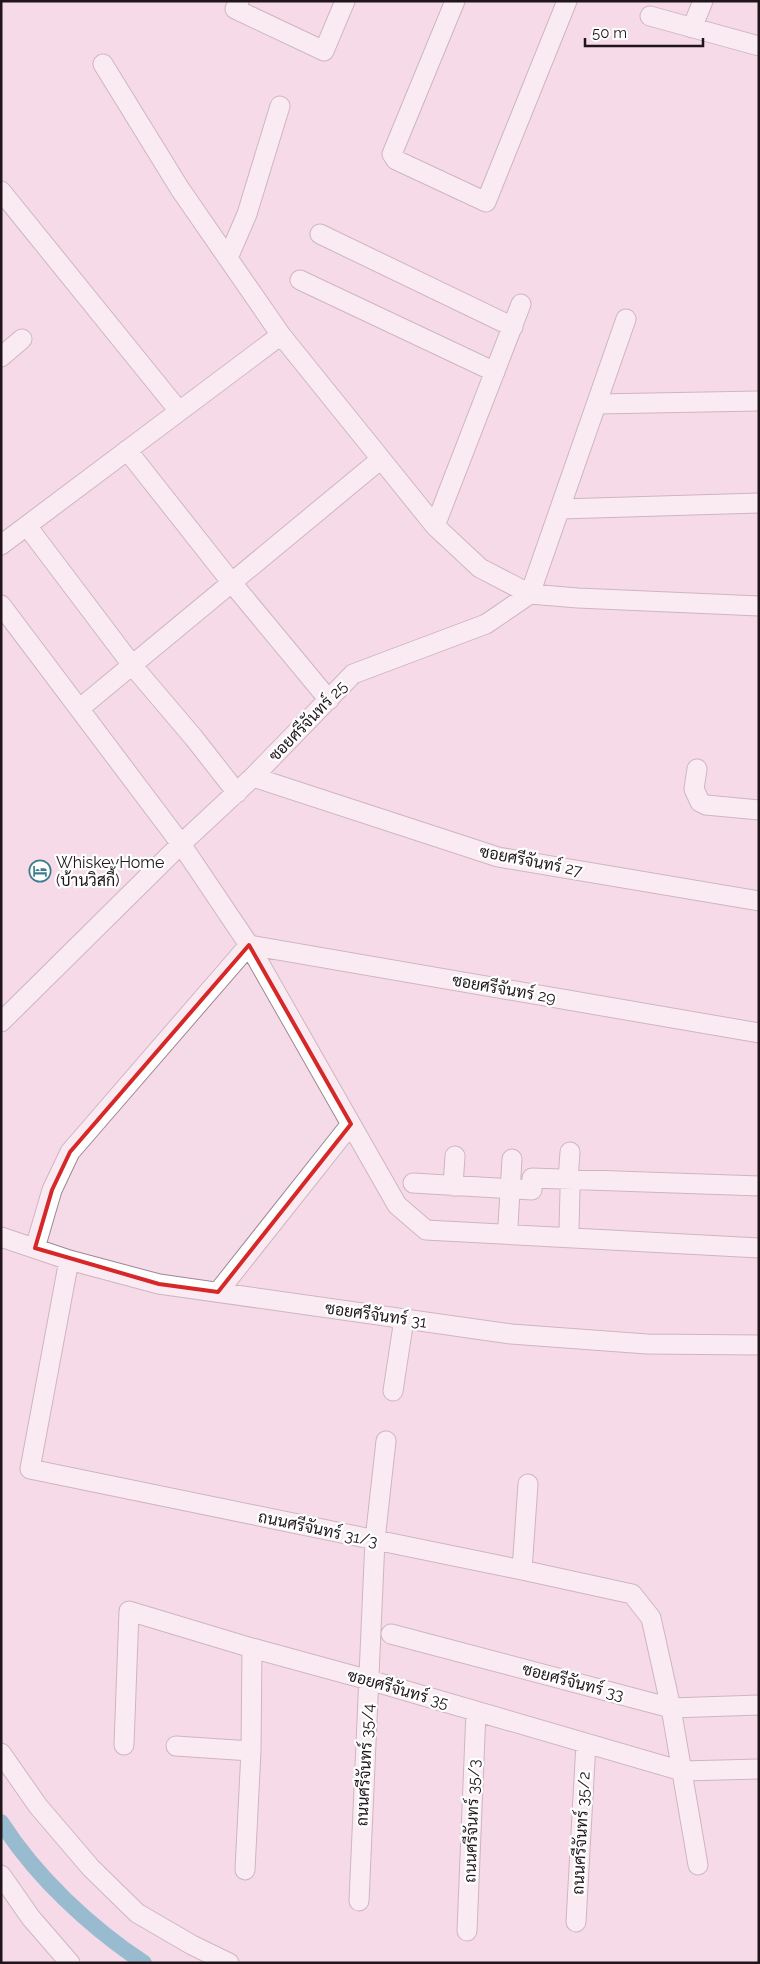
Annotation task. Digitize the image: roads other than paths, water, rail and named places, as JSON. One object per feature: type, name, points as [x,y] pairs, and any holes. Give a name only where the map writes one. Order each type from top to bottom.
[{"type":"street","points":[[239,1],[235,9],[324,51],[345,1]]},
{"type":"street","points":[[455,1],[392,154],[396,160],[486,202],[567,1]]},
{"type":"street","points":[[692,28],[703,1]]},
{"type":"street","points":[[650,16],[759,46]]},
{"type":"street","points":[[103,64],[180,189],[281,335],[435,526],[480,568],[530,594],[759,606]]},
{"type":"street","points":[[228,258],[247,214],[280,106]]},
{"type":"street","points":[[1,191],[179,411]]},
{"type":"street","points":[[320,234],[513,327]]},
{"type":"street","points":[[300,280],[495,372]]},
{"type":"street","points":[[435,526],[522,304]]},
{"type":"street","points":[[530,594],[626,319]]},
{"type":"street","points":[[1,545],[281,335]]},
{"type":"street","points":[[1,357],[22,339]]},
{"type":"street","points":[[597,404],[759,401]]},
{"type":"street","points":[[127,450],[232,583],[329,700]]},
{"type":"street","points":[[79,709],[381,459]]},
{"type":"street","points":[[561,509],[759,503]]},
{"type":"street","points":[[27,526],[132,665],[194,738],[237,793]]},
{"type":"street","name":"ซอยศรีจันทร์ 25","points":[[1,1022],[181,844],[237,793],[353,674],[486,624],[530,594]]},
{"type":"street","points":[[1,605],[181,844],[249,945],[397,1205],[426,1230],[759,1248]]},
{"type":"street","points":[[697,768],[694,789],[700,802],[706,805],[759,810]]},
{"type":"street","name":"ซอยศรีจันทร์ 27","points":[[253,777],[498,857],[759,901]]},
{"type":"street","points":[[35,1248],[52,1190],[70,1152],[249,945]]},
{"type":"street","name":"ซอยศรีจันทร์ 29","points":[[249,945],[759,1033]]},
{"type":"street","points":[[218,1292],[351,1124]]},
{"type":"street","points":[[569,1229],[570,1152]]},
{"type":"street","points":[[453,1186],[455,1156]]},
{"type":"street","points":[[508,1225],[512,1159]]},
{"type":"street","points":[[413,1183],[532,1190],[532,1178],[569,1185],[759,1198]]},
{"type":"street","points":[[543,1189],[569,1185],[759,1186]]},
{"type":"street","name":"ซอยศรีจันทร์ 31","points":[[1,1237],[69,1260],[159,1284],[404,1319],[521,1335],[647,1344],[759,1345]]},
{"type":"street","name":"ถนนศรีจันทร์ 31/3","points":[[69,1260],[30,1469],[632,1594],[651,1618],[671,1708],[698,1865]]},
{"type":"street","points":[[393,1391],[404,1319]]},
{"type":"street","name":"ถนนศรีจันทร์ 35/4","points":[[359,1900],[375,1540],[386,1441]]},
{"type":"street","points":[[522,1570],[528,1484]]},
{"type":"street","name":"ซอยศรีจันทร์ 35","points":[[124,1745],[129,1610],[252,1648],[682,1771],[759,1769]]},
{"type":"street","name":"ซอยศรีจันทร์ 33","points":[[391,1634],[671,1708],[759,1705]]},
{"type":"street","points":[[245,1870],[251,1751],[252,1648]]},
{"type":"street","name":"ถนนศรีจันทร์ 35/3","points":[[467,1930],[476,1711]]},
{"type":"street","name":"ถนนศรีจันทร์ 35/2","points":[[576,1922],[586,1743]]},
{"type":"street","points":[[176,1746],[251,1751]]},
{"type":"street","points":[[1,1753],[38,1806],[91,1868],[137,1913],[192,1946],[229,1963]]},
{"type":"street","points":[[1,1874],[31,1918],[70,1963]]},
{"type":"waterway","points":[[1,1822],[31,1862],[65,1900],[104,1934],[144,1963]]},
{"type":"place","name":"WhiskeyHome (บ้านวิสกี้)","points":[[40,871]]}]
